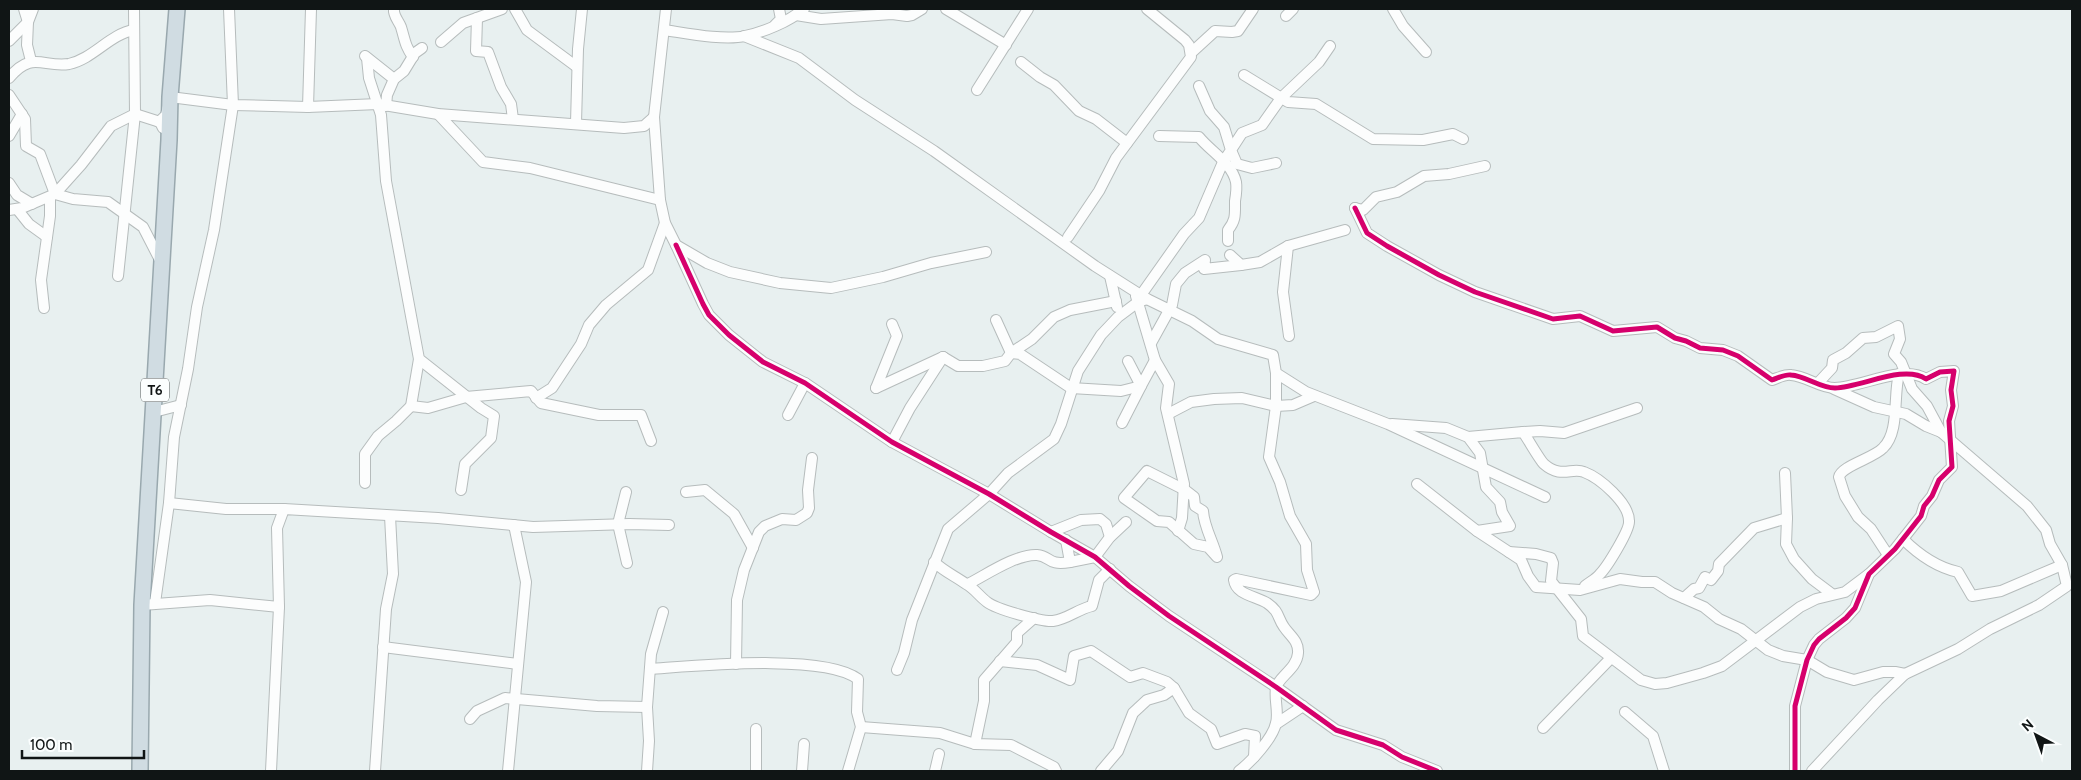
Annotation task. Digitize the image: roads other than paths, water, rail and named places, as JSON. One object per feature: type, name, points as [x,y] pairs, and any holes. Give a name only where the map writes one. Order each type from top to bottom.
[{"type":"highway","name":"T6","points":[[140,771],[161,263],[177,9]]},
{"type":"street","points":[[24,9],[28,22]]},
{"type":"street","points":[[31,62],[27,45],[28,22],[33,9]]},
{"type":"street","points":[[118,276],[135,114],[134,9]]},
{"type":"street","points":[[229,9],[233,105],[214,230],[197,307],[174,437],[169,503],[148,604],[210,600],[279,608]]},
{"type":"street","points":[[308,107],[311,9]]},
{"type":"street","points":[[394,9],[393,13],[401,26],[404,46],[413,57]]},
{"type":"street","points":[[441,42],[463,23],[502,9]]},
{"type":"street","points":[[515,9],[528,30],[577,67]]},
{"type":"street","points":[[576,123],[577,67],[582,9]]},
{"type":"street","points":[[666,9],[654,117],[660,200],[665,223],[702,304],[719,326],[763,362],[805,382],[892,442],[989,494],[1095,557],[1169,616],[1276,686],[1339,732],[1376,742],[1402,757],[1437,771]]},
{"type":"street","points":[[773,26],[781,19],[779,9]]},
{"type":"street","points":[[744,36],[773,26],[800,12],[821,19],[892,14],[912,16],[922,9]]},
{"type":"street","points":[[946,9],[1006,45]]},
{"type":"street","points":[[1018,9],[1021,22]]},
{"type":"street","points":[[977,90],[1028,9]]},
{"type":"street","points":[[1147,9],[1185,40],[1191,53]]},
{"type":"street","points":[[1068,237],[1090,205],[1116,158],[1189,61],[1191,53],[1214,31],[1232,32],[1238,30],[1253,9]]},
{"type":"street","points":[[1393,9],[1403,26],[1426,52]]},
{"type":"street","points":[[477,18],[476,51],[488,52],[501,87],[511,104],[513,119]]},
{"type":"street","points":[[9,30],[28,22]]},
{"type":"street","points":[[9,41],[28,22]]},
{"type":"street","points":[[9,78],[16,70],[31,62],[69,64],[94,52],[127,31],[134,30]]},
{"type":"street","points":[[664,30],[693,34],[744,36],[798,58],[855,100],[934,151],[1140,297],[1192,322],[1224,342],[1274,355],[1276,406],[1270,459],[1276,471],[1290,516],[1306,544],[1307,568],[1314,592],[1311,595],[1236,579],[1233,582],[1241,591],[1262,600],[1276,611],[1282,624],[1297,644],[1298,656],[1295,663],[1276,686],[1276,724]]},
{"type":"street","points":[[897,670],[904,653],[912,620],[950,526],[989,494],[1008,473],[1054,439],[1078,371],[1101,335],[1140,297],[1184,234],[1199,218],[1224,162],[1242,133],[1262,125],[1281,98],[1319,62],[1330,46]]},
{"type":"street","points":[[365,483],[365,454],[378,436],[411,406],[419,359],[386,181],[381,115],[382,105],[394,79],[404,71],[413,57],[422,48]]},
{"type":"street","points":[[382,105],[370,78],[364,56],[394,79]]},
{"type":"street","points":[[1021,62],[1054,85],[1079,111],[1096,120],[1127,143]]},
{"type":"street","points":[[1244,75],[1288,102],[1316,104],[1373,139],[1423,140],[1453,134],[1463,139]]},
{"type":"street","points":[[1199,86],[1210,111],[1224,127],[1237,164],[1252,168],[1276,163]]},
{"type":"street","points":[[9,94],[25,118],[26,146],[40,154],[52,195],[46,258],[41,280],[44,308]]},
{"type":"street","points":[[160,122],[166,115],[170,98],[233,105],[308,107],[382,105],[438,114],[624,128],[644,126],[654,117]]},
{"type":"street","points":[[9,136],[22,114]]},
{"type":"street","points":[[47,237],[28,224],[13,210],[52,195],[81,165],[111,126],[135,114],[160,122],[169,140]]},
{"type":"street","points":[[438,114],[483,162],[530,168],[660,200]]},
{"type":"street","points":[[1159,136],[1198,137],[1206,148],[1224,162],[1230,170],[1236,182],[1235,222],[1228,230],[1228,241]]},
{"type":"street","points":[[1485,166],[1449,174],[1424,176],[1397,192],[1376,197],[1363,210],[1355,208],[1367,233],[1439,275],[1475,292],[1553,319],[1580,316],[1613,331],[1657,327],[1675,338],[1700,348],[1723,350],[1738,356],[1772,380],[1789,374],[1833,388],[1874,407],[1906,414],[1941,432],[1951,440],[2027,506],[2046,530],[2050,544],[2062,565],[2067,586],[2039,605],[1990,629],[1958,649],[1905,674],[1812,771]]},
{"type":"street","points":[[9,183],[17,194],[32,204]]},
{"type":"street","points":[[52,195],[108,202],[143,226],[161,263]]},
{"type":"street","points":[[536,398],[552,388],[581,344],[589,325],[606,305],[648,270],[665,223]]},
{"type":"street","points":[[1151,343],[1173,302],[1176,284],[1185,273],[1199,263],[1206,260],[1203,268],[1205,269],[1260,262],[1288,246],[1344,230]]},
{"type":"street","points":[[676,245],[707,263],[730,272],[780,283],[831,288],[882,277],[931,263],[986,252]]},
{"type":"street","points":[[1288,246],[1283,292],[1289,336]]},
{"type":"street","points":[[1230,255],[1241,265]]},
{"type":"street","points":[[1110,276],[1118,317]]},
{"type":"street","points":[[1140,297],[1155,360],[1169,384],[1166,402],[1184,478],[1182,518],[1178,531]]},
{"type":"street","points":[[943,357],[958,366],[983,366],[1005,362],[1011,353],[1032,339],[1054,317],[1070,310],[1116,301]]},
{"type":"street","points":[[996,320],[1011,353]]},
{"type":"street","points":[[892,324],[897,336],[876,388],[943,357]]},
{"type":"street","points":[[1818,383],[1832,368],[1833,360],[1846,353],[1864,338],[1876,337],[1898,326],[1900,340],[1894,354],[1901,362],[1903,374],[1912,389],[1927,406],[1941,432]]},
{"type":"street","points":[[1011,353],[1020,354],[1071,388],[1121,391],[1141,386]]},
{"type":"street","points":[[892,442],[910,408],[943,357]]},
{"type":"street","points":[[419,359],[494,416],[491,438],[465,464],[461,490]]},
{"type":"street","points":[[1122,424],[1155,360]]},
{"type":"street","points":[[1128,361],[1141,386]]},
{"type":"street","points":[[1506,551],[1536,554],[1551,558],[1553,564],[1551,580],[1581,619],[1583,636],[1641,680],[1661,683],[1703,673],[1722,666],[1800,607],[1832,594],[1845,592],[1869,574],[1903,539],[1918,520],[1939,480],[1951,469],[1950,417],[1953,406],[1951,390],[1954,372],[1940,372],[1926,379],[1920,375],[1903,374],[1869,383],[1833,388]]},
{"type":"street","points":[[1276,373],[1295,387],[1314,396],[1388,424],[1545,497]]},
{"type":"street","points":[[1888,555],[1871,529],[1858,517],[1845,496],[1839,477],[1842,471],[1884,448],[1892,434],[1896,411],[1895,387],[1903,374]]},
{"type":"street","points":[[788,415],[805,382]]},
{"type":"street","points":[[411,406],[428,408],[466,396],[531,392],[541,403],[599,415],[640,415],[651,441]]},
{"type":"street","points":[[1168,414],[1191,402],[1214,399],[1242,398],[1276,406],[1293,404],[1314,396]]},
{"type":"street","points":[[154,412],[181,405]]},
{"type":"street","points":[[1388,424],[1446,428],[1468,437],[1540,431],[1564,433],[1636,408]]},
{"type":"street","points":[[1523,432],[1544,464],[1562,473],[1582,471],[1604,484],[1627,508],[1630,523],[1608,565],[1580,590]]},
{"type":"street","points":[[1468,437],[1478,450],[1486,487],[1500,502],[1502,512],[1510,526],[1477,531]]},
{"type":"street","points":[[736,664],[737,600],[744,570],[752,548],[759,532],[765,526],[782,519],[796,520],[807,513],[809,508],[808,490],[812,458]]},
{"type":"street","points":[[1147,470],[1194,497],[1196,506],[1203,511],[1204,523],[1218,557],[1208,547],[1194,544],[1178,531],[1170,522],[1158,521],[1124,498],[1147,470]]},
{"type":"street","points":[[1785,473],[1786,544],[1794,559],[1812,579],[1832,594]]},
{"type":"street","points":[[1418,484],[1477,531],[1521,560],[1528,576],[1536,587],[1580,590],[1614,580],[1626,579],[1657,583],[1700,605],[1719,619],[1741,629],[1756,641],[1783,656],[1807,660],[1827,672],[1854,680],[1877,672],[1905,674]]},
{"type":"street","points":[[686,492],[705,490],[734,514],[752,548]]},
{"type":"street","points":[[626,492],[618,524],[627,563]]},
{"type":"street","points":[[169,503],[226,509],[284,508],[438,518],[533,527],[618,524],[669,525]]},
{"type":"street","points":[[271,771],[279,608],[277,528],[284,508]]},
{"type":"street","points":[[375,771],[386,609],[393,574],[390,516]]},
{"type":"street","points":[[1684,598],[1694,589],[1698,588],[1705,578],[1711,580],[1718,571],[1719,564],[1754,528],[1787,518]]},
{"type":"street","points":[[1051,532],[1082,520],[1100,519],[1106,524],[1110,537]]},
{"type":"street","points":[[968,584],[1016,559],[1038,555],[1056,564],[1095,557],[1110,537],[1126,522]]},
{"type":"street","points":[[508,771],[526,582],[514,525]]},
{"type":"street","points":[[744,532],[759,532]]},
{"type":"street","points":[[1903,539],[1918,554],[1948,570],[1958,572],[1972,596],[2001,591],[2062,565]]},
{"type":"street","points":[[1066,540],[1070,562]]},
{"type":"street","points":[[934,562],[945,573],[968,584],[988,603],[1019,615],[1052,621],[1075,615],[1082,609],[1092,606],[1099,580],[1110,569]]},
{"type":"street","points":[[1795,771],[1795,706],[1807,660],[1818,640],[1846,618],[1855,608],[1869,574]]},
{"type":"street","points":[[646,771],[648,740],[647,707],[651,654],[663,612]]},
{"type":"street","points":[[975,744],[984,701],[984,680],[1017,642],[1017,633],[1034,618]]},
{"type":"street","points":[[383,647],[518,664]]},
{"type":"street","points":[[1000,661],[1037,665],[1070,680],[1074,656],[1091,651],[1130,677],[1143,673],[1167,682],[1174,688],[1189,713],[1211,729],[1217,744],[1245,734],[1255,736],[1254,757]]},
{"type":"street","points":[[1543,728],[1611,658]]},
{"type":"street","points":[[650,669],[736,664],[801,664],[850,674],[858,680],[857,712],[861,727],[848,771]]},
{"type":"street","points":[[1101,771],[1118,751],[1133,713],[1147,700],[1164,695],[1174,688]]},
{"type":"street","points":[[470,718],[477,712],[505,698],[647,707]]},
{"type":"street","points":[[1239,771],[1254,757],[1276,724],[1303,706]]},
{"type":"street","points":[[1625,712],[1654,736],[1664,771]]},
{"type":"street","points":[[861,727],[940,733],[975,744],[1011,745],[1054,766],[1056,771]]},
{"type":"street","points":[[756,729],[756,771]]},
{"type":"street","points":[[802,771],[804,744]]},
{"type":"street","points":[[936,771],[939,754]]}]
